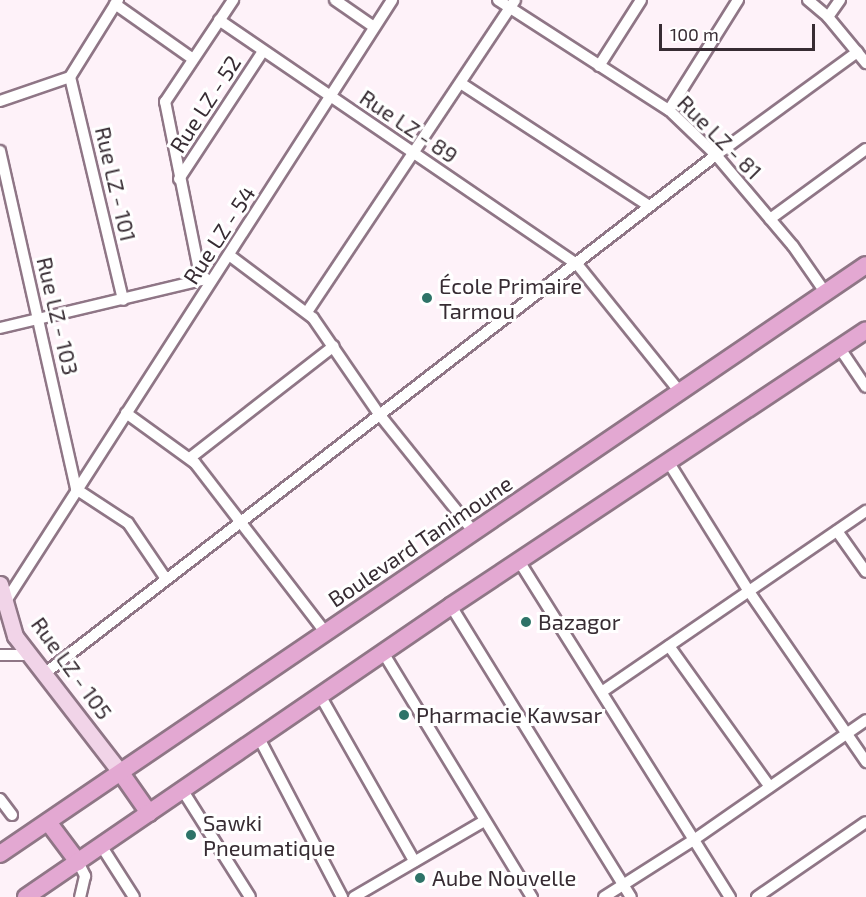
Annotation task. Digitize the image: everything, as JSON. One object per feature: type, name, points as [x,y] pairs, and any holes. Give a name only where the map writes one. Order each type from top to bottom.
[{"type":"main road","name":"Boulevard Tanimoune","points":[[0,854],[866,265]]},
{"type":"main road","points":[[26,897],[260,740],[452,606],[866,330]]},
{"type":"main road","name":"Rue LZ - 105","points":[[0,584],[3,606],[15,636],[121,773]]},
{"type":"main road","points":[[121,773],[149,813]]},
{"type":"main road","points":[[48,822],[78,862]]},
{"type":"street","points":[[201,280],[165,102],[233,0]]},
{"type":"street","points":[[335,0],[374,27]]},
{"type":"street","name":"Rue LZ - 54","points":[[3,606],[392,0]]},
{"type":"street","name":"Rue LZ - 81","points":[[498,0],[512,4],[599,66],[669,110],[716,155],[770,219],[825,292]]},
{"type":"street","points":[[599,66],[641,0]]},
{"type":"street","points":[[669,110],[738,0]]},
{"type":"street","points":[[808,0],[828,17],[866,63]]},
{"type":"street","points":[[828,17],[840,0]]},
{"type":"street","points":[[0,101],[70,77],[116,2],[193,59]]},
{"type":"street","points":[[307,312],[411,151],[462,84],[512,4]]},
{"type":"street","name":"Rue LZ - 89","points":[[219,20],[577,264],[680,392]]},
{"type":"street","name":"Rue LZ - 52","points":[[179,179],[263,51]]},
{"type":"street","points":[[44,674],[166,579],[242,524],[379,414],[577,264],[649,206],[857,52]]},
{"type":"street","name":"Rue LZ - 101","points":[[70,77],[123,300]]},
{"type":"street","points":[[462,84],[649,206]]},
{"type":"street","points":[[770,219],[866,149]]},
{"type":"street","name":"Rue LZ - 103","points":[[0,151],[76,489]]},
{"type":"street","points":[[229,255],[307,312],[334,346],[379,414],[474,532]]},
{"type":"street","points":[[0,328],[215,277]]},
{"type":"street","points":[[189,458],[334,346]]},
{"type":"street","points":[[839,347],[866,387]]},
{"type":"street","points":[[126,413],[189,458],[326,633]]},
{"type":"street","points":[[669,463],[748,591],[866,762]]},
{"type":"street","points":[[76,489],[128,523],[166,579]]},
{"type":"street","points":[[603,690],[866,511]]},
{"type":"street","points":[[837,531],[866,572]]},
{"type":"street","points":[[519,561],[603,690],[730,897]]},
{"type":"street","points":[[452,606],[631,897]]},
{"type":"street","points":[[669,646],[770,787]]},
{"type":"street","points":[[384,654],[530,896]]},
{"type":"street","points":[[0,655],[29,655]]},
{"type":"street","points":[[321,697],[414,861]]},
{"type":"street","points":[[604,897],[695,839],[866,720]]},
{"type":"street","points":[[260,740],[342,897]]},
{"type":"street","points":[[183,791],[250,897]]},
{"type":"street","points":[[0,799],[12,815]]},
{"type":"street","points":[[354,897],[484,821]]},
{"type":"street","points":[[757,897],[866,822]]},
{"type":"street","points":[[102,847],[134,897]]},
{"type":"street","points":[[78,862],[85,876],[80,897]]},
{"type":"place","name":"École Primaire Tarmou","points":[[427,298]]},
{"type":"place","name":"Bazagor","points":[[526,622]]},
{"type":"place","name":"Pharmacie Kawsar","points":[[404,715]]},
{"type":"place","name":"Sawki Pneumatique","points":[[191,835]]},
{"type":"place","name":"Aube Nouvelle","points":[[420,878]]}]
